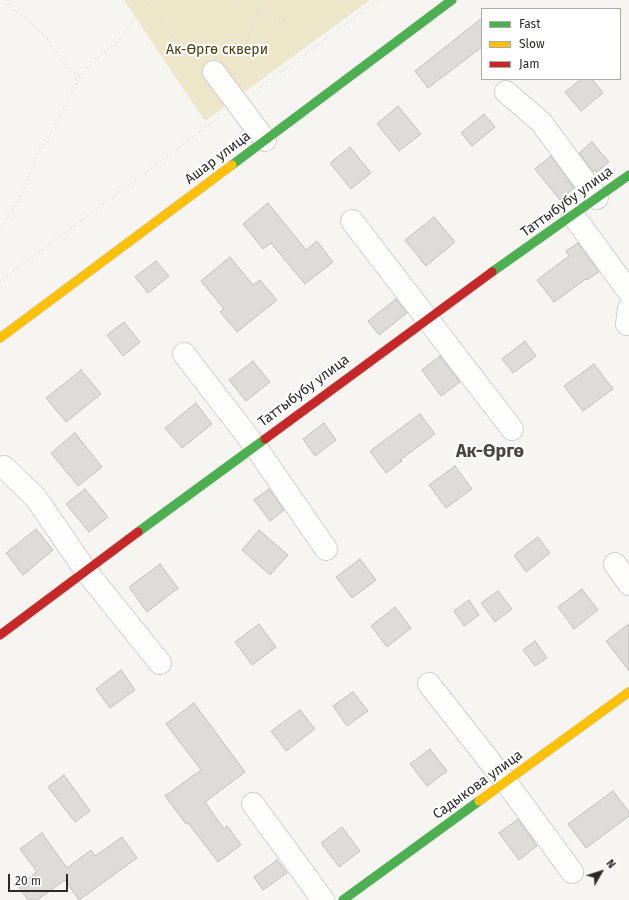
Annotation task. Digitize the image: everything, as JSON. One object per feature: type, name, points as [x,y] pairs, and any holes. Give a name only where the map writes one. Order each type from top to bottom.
[{"type":"street","name":"Ашар улица","points":[[0,338],[452,0]]},
{"type":"street","points":[[214,72],[265,140]]},
{"type":"street","points":[[506,92],[541,122],[597,198]]},
{"type":"street","name":"Таттыбубу улица","points":[[0,635],[426,319],[629,175]]},
{"type":"street","points":[[573,215],[629,292]]},
{"type":"street","points":[[352,221],[512,430]]},
{"type":"street","points":[[184,354],[254,446],[326,549]]},
{"type":"street","points":[[4,467],[36,498],[86,571],[160,663]]},
{"type":"street","points":[[615,564],[629,584]]},
{"type":"street","points":[[429,684],[506,782],[572,872]]},
{"type":"street","name":"Садыкова улица","points":[[343,900],[629,692]]},
{"type":"street","points":[[253,804],[323,900]]},
{"type":"path","points":[[7,0],[15,10],[42,32],[63,62],[79,78]]},
{"type":"path","points":[[146,0],[205,79],[311,0]]},
{"type":"path","points":[[230,0],[285,20]]},
{"type":"path","points":[[244,50],[263,0]]},
{"type":"path","points":[[0,281],[377,0]]},
{"type":"path","points":[[0,230],[19,199],[38,154],[60,117],[79,78],[92,62],[116,45],[137,15]]},
{"type":"green space","name":"Ак-Өргө сквери","points":[[124,0],[370,0],[205,121]]},
{"type":"building","points":[[481,19],[481,48],[428,88],[415,71]]},
{"type":"building","points":[[580,80],[593,80],[603,93],[581,111],[565,92]]},
{"type":"building","points":[[398,106],[421,134],[399,151],[377,124]]},
{"type":"building","points":[[484,114],[495,127],[472,146],[461,133]]},
{"type":"building","points":[[592,142],[609,162],[597,172],[596,170],[593,172],[579,153]]},
{"type":"building","points":[[350,147],[371,173],[351,189],[330,163]]},
{"type":"building","points":[[551,156],[574,188],[560,200],[535,169]]},
{"type":"building","points":[[268,203],[306,250],[317,241],[333,262],[305,284],[271,243],[263,249],[243,224]]},
{"type":"building","points":[[434,217],[455,242],[426,266],[405,240]]},
{"type":"building","points":[[578,243],[599,272],[587,280],[586,279],[554,302],[537,280],[569,256],[566,251]]},
{"type":"building","points":[[230,257],[253,285],[260,280],[277,300],[237,332],[220,312],[224,309],[201,281]]},
{"type":"building","points":[[156,261],[169,276],[148,293],[135,277]]},
{"type":"building","points":[[396,299],[407,313],[379,335],[368,321]]},
{"type":"building","points":[[124,322],[140,342],[123,356],[107,335]]},
{"type":"building","points":[[525,341],[536,356],[513,373],[502,359]]},
{"type":"building","points":[[440,356],[460,382],[441,396],[422,370]]},
{"type":"building","points":[[253,361],[270,382],[246,401],[229,380]]},
{"type":"building","points":[[594,364],[613,389],[583,411],[564,386]]},
{"type":"building","points":[[81,370],[101,394],[66,422],[46,398]]},
{"type":"building","points":[[196,403],[212,424],[182,448],[165,428]]},
{"type":"building","points":[[420,414],[435,434],[400,460],[402,461],[386,473],[370,451]]},
{"type":"building","points":[[324,423],[336,440],[315,456],[303,439]]},
{"type":"building","points":[[75,433],[102,467],[78,486],[51,453]]},
{"type":"building","points":[[455,466],[472,489],[446,508],[429,485]]},
{"type":"building","points":[[85,489],[108,517],[89,532],[66,504]]},
{"type":"building","points":[[269,489],[284,510],[270,521],[254,500]]},
{"type":"building","points":[[36,529],[53,550],[23,575],[6,553]]},
{"type":"building","points":[[259,530],[288,555],[270,575],[242,550]]},
{"type":"building","points":[[538,537],[550,553],[526,572],[514,555]]},
{"type":"building","points":[[360,559],[376,580],[352,598],[336,577]]},
{"type":"building","points":[[160,564],[178,588],[147,612],[129,587]]},
{"type":"building","points":[[582,589],[598,610],[574,629],[558,607]]},
{"type":"building","points":[[498,591],[512,609],[495,622],[481,603]]},
{"type":"building","points":[[469,600],[479,615],[464,626],[454,611]]},
{"type":"building","points":[[395,607],[411,628],[387,647],[371,626]]},
{"type":"building","points":[[259,624],[276,647],[252,665],[235,642]]},
{"type":"building","points":[[629,624],[629,671],[606,641]]},
{"type":"building","points":[[535,641],[547,658],[535,666],[523,650]]},
{"type":"building","points":[[121,670],[135,690],[110,708],[96,689]]},
{"type":"building","points":[[353,692],[368,711],[347,726],[333,706]]},
{"type":"building","points":[[194,703],[245,772],[205,802],[224,829],[227,826],[241,845],[218,862],[165,796],[201,770],[166,724]]},
{"type":"building","points":[[300,710],[315,729],[286,751],[271,731]]},
{"type":"building","points":[[430,749],[447,771],[427,786],[410,764]]},
{"type":"building","points":[[64,775],[90,811],[75,822],[48,787]]},
{"type":"building","points":[[613,791],[629,812],[629,816],[586,848],[568,824]]},
{"type":"building","points":[[518,819],[537,846],[519,860],[499,833]]},
{"type":"building","points":[[342,827],[360,851],[339,867],[321,843]]},
{"type":"building","points":[[42,833],[67,868],[91,850],[95,856],[122,837],[137,858],[79,900],[65,880],[37,900],[28,900],[18,886],[37,872],[20,849]]},
{"type":"building","points":[[277,860],[287,873],[263,890],[254,877]]},
{"type":"traffic: fast","points":[[232,165],[452,0]]},
{"type":"traffic: fast","points":[[492,272],[629,175]]},
{"type":"traffic: fast","points":[[138,532],[265,439]]},
{"type":"traffic: fast","points":[[343,900],[479,801]]},
{"type":"traffic: slow","points":[[0,338],[232,165]]},
{"type":"traffic: slow","points":[[479,801],[629,692]]},
{"type":"traffic: jam","points":[[265,439],[492,272]]},
{"type":"traffic: jam","points":[[0,635],[138,532]]},
{"type":"district","name":"Ак-Өргө","points":[[490,452]]}]
